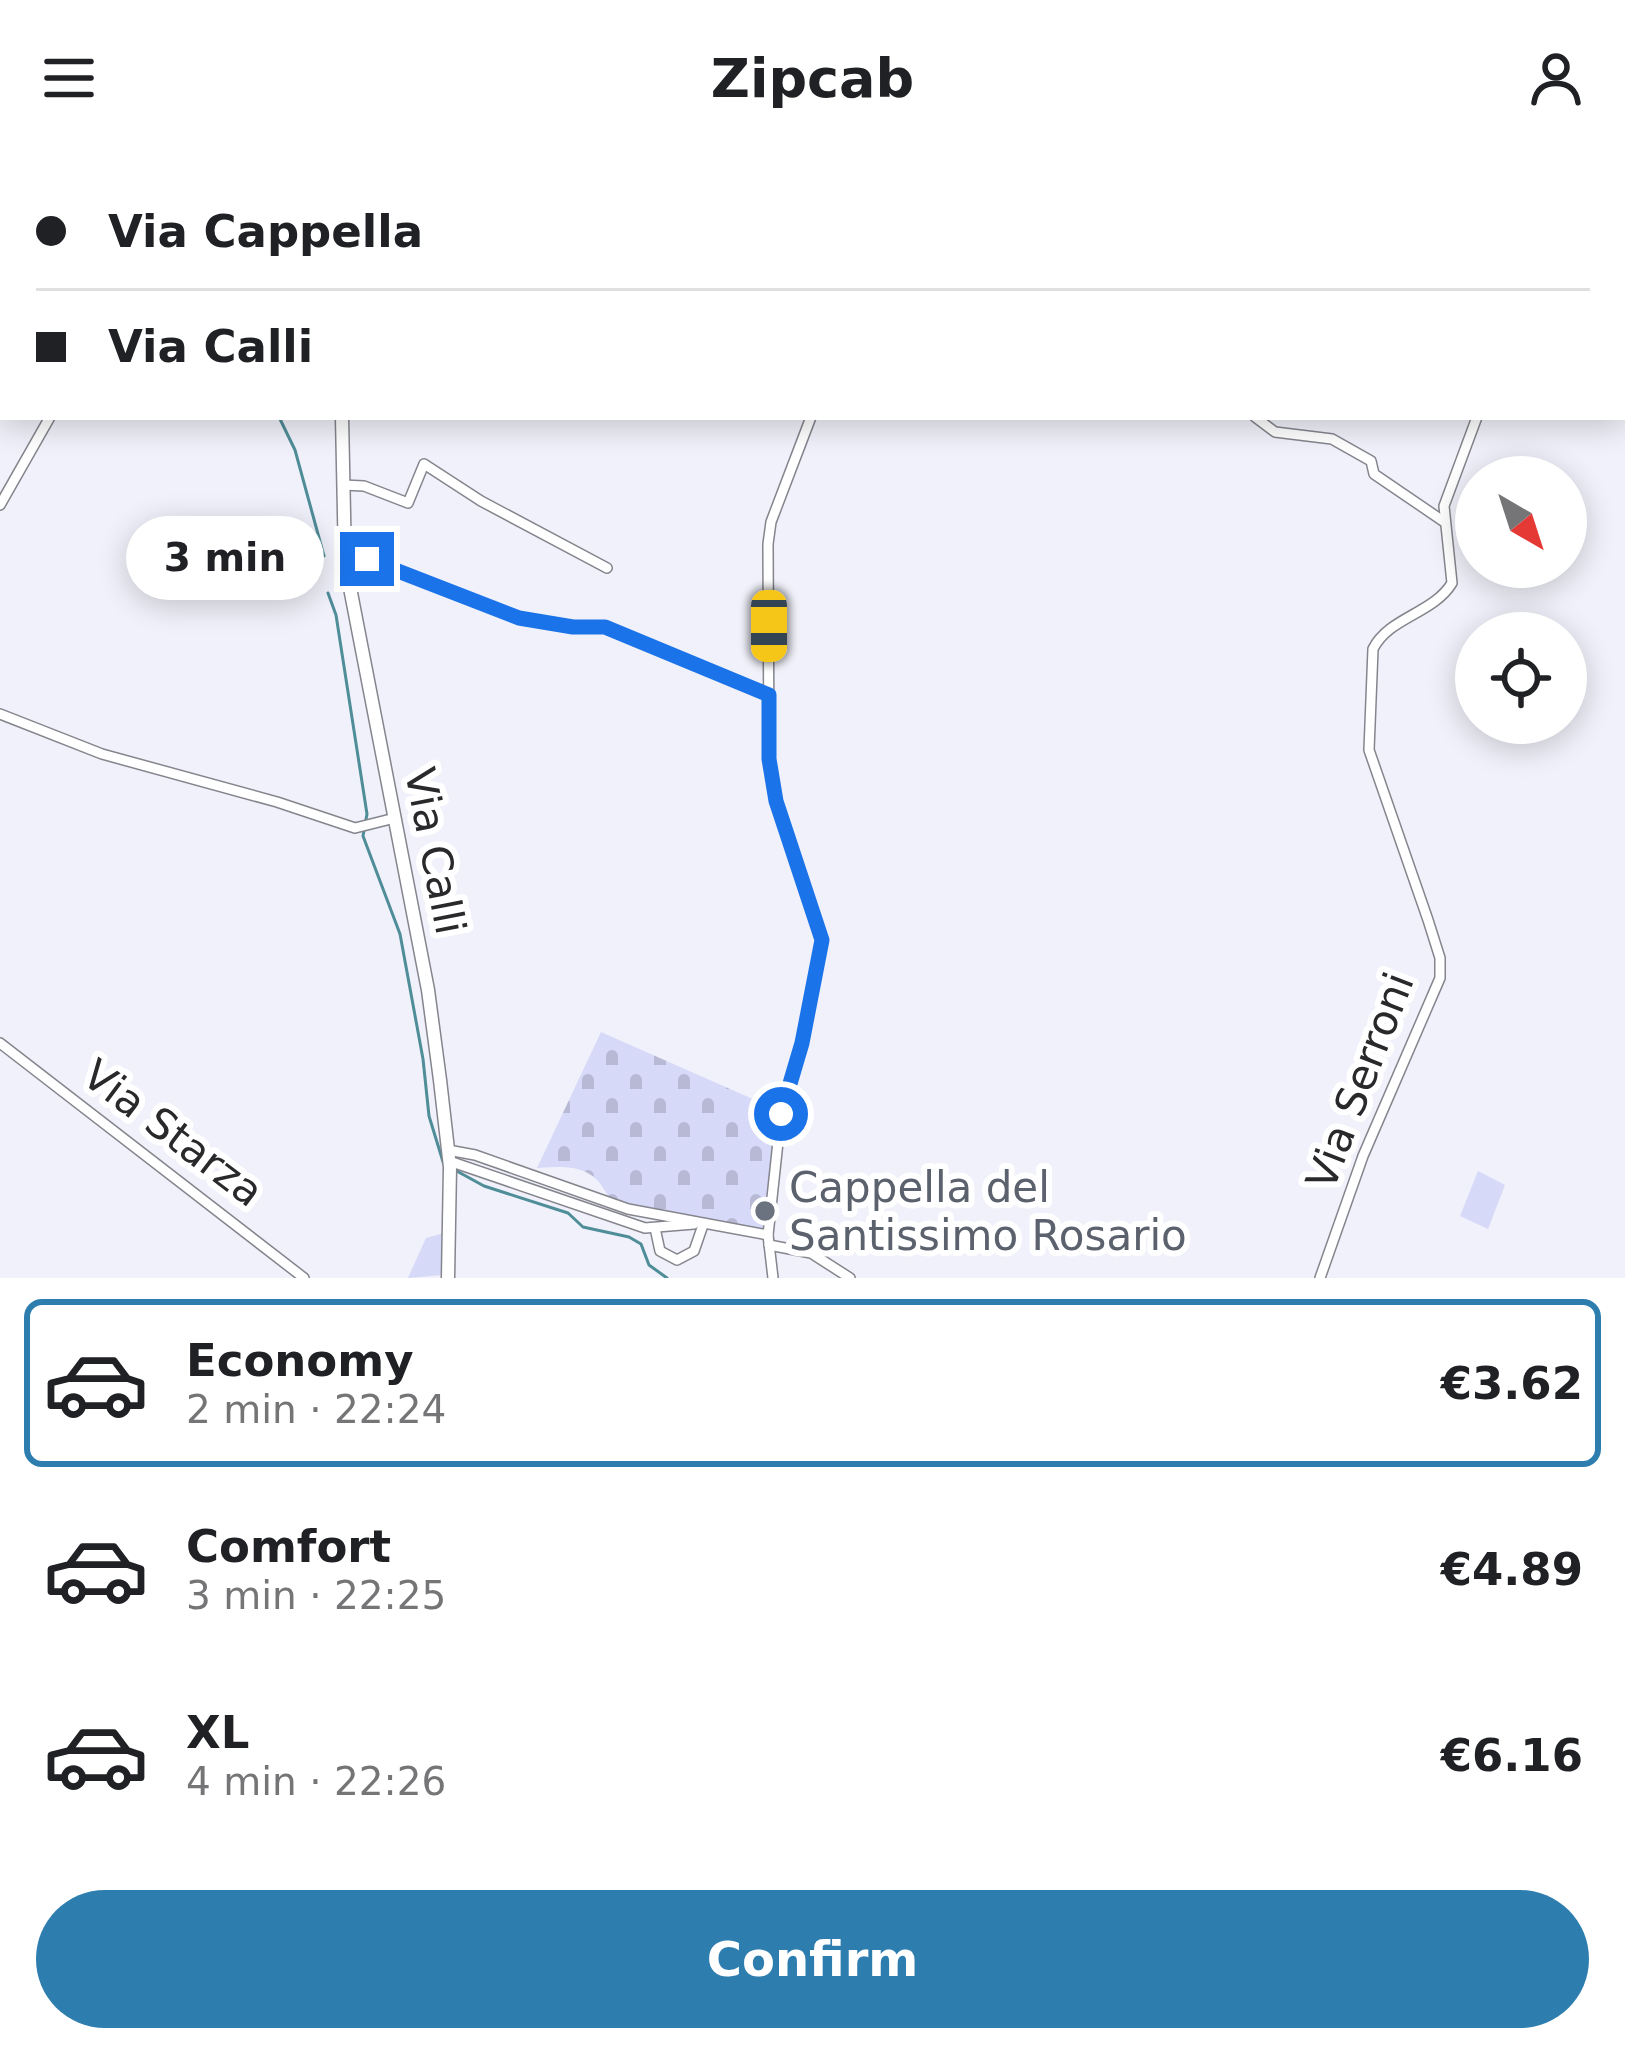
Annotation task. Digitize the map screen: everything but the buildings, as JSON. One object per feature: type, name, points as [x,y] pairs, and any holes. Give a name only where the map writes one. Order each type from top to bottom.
[{"type":"main road","name":"Via Calli","points":[[342,420],[343,550],[428,989],[449,1159],[448,1278]]},
{"type":"street","points":[[0,505],[48,420]]},
{"type":"street","points":[[773,1278],[768,1240],[781,1114],[802,1043],[822,940],[776,801],[769,759],[771,522],[810,420]]},
{"type":"street","points":[[1259,420],[1275,432],[1333,439],[1370,461],[1374,474],[1443,520],[1476,420]]},
{"type":"street","points":[[343,484],[364,486],[408,503],[424,464],[607,568]]},
{"type":"street","name":"Via Serroni","points":[[1321,1278],[1363,1156],[1441,978],[1432,933],[1367,740],[1373,649],[1380,634],[1442,598],[1452,583],[1443,520]]},
{"type":"street","points":[[343,550],[519,618],[605,627],[769,695]]},
{"type":"street","points":[[0,714],[102,754],[355,828],[395,818]]},
{"type":"street","name":"Via Starza","points":[[0,1043],[304,1278]]},
{"type":"street","points":[[449,1159],[475,1155],[601,1201],[812,1253],[850,1278]]},
{"type":"street","points":[[449,1159],[655,1228],[698,1225]]},
{"type":"street","points":[[655,1228],[660,1251],[677,1260],[694,1250],[698,1225]]},
{"type":"green space","points":[[601,1032],[780,1111],[768,1229],[700,1221],[617,1203],[584,1171],[537,1168]]},
{"type":"green space","points":[[1478,1171],[1505,1185],[1488,1229],[1460,1216]]},
{"type":"green space","points":[[444,1233],[443,1275],[408,1278],[426,1238]]},
{"type":"waterway","points":[[280,420],[295,450],[324,556]]},
{"type":"waterway","points":[[328,593],[336,615],[367,814],[363,836],[400,934],[429,1116],[444,1165]]},
{"type":"waterway","points":[[453,1169],[484,1186],[568,1213],[583,1227],[629,1237],[641,1244],[649,1265],[667,1278]]},
{"type":"place","name":"Cappella del Santissimo Rosario","points":[[765,1211]]},
{"type":"route","points":[[367,559],[519,618],[605,627],[769,695],[769,759],[776,801],[822,940],[802,1043],[781,1114]]}]
